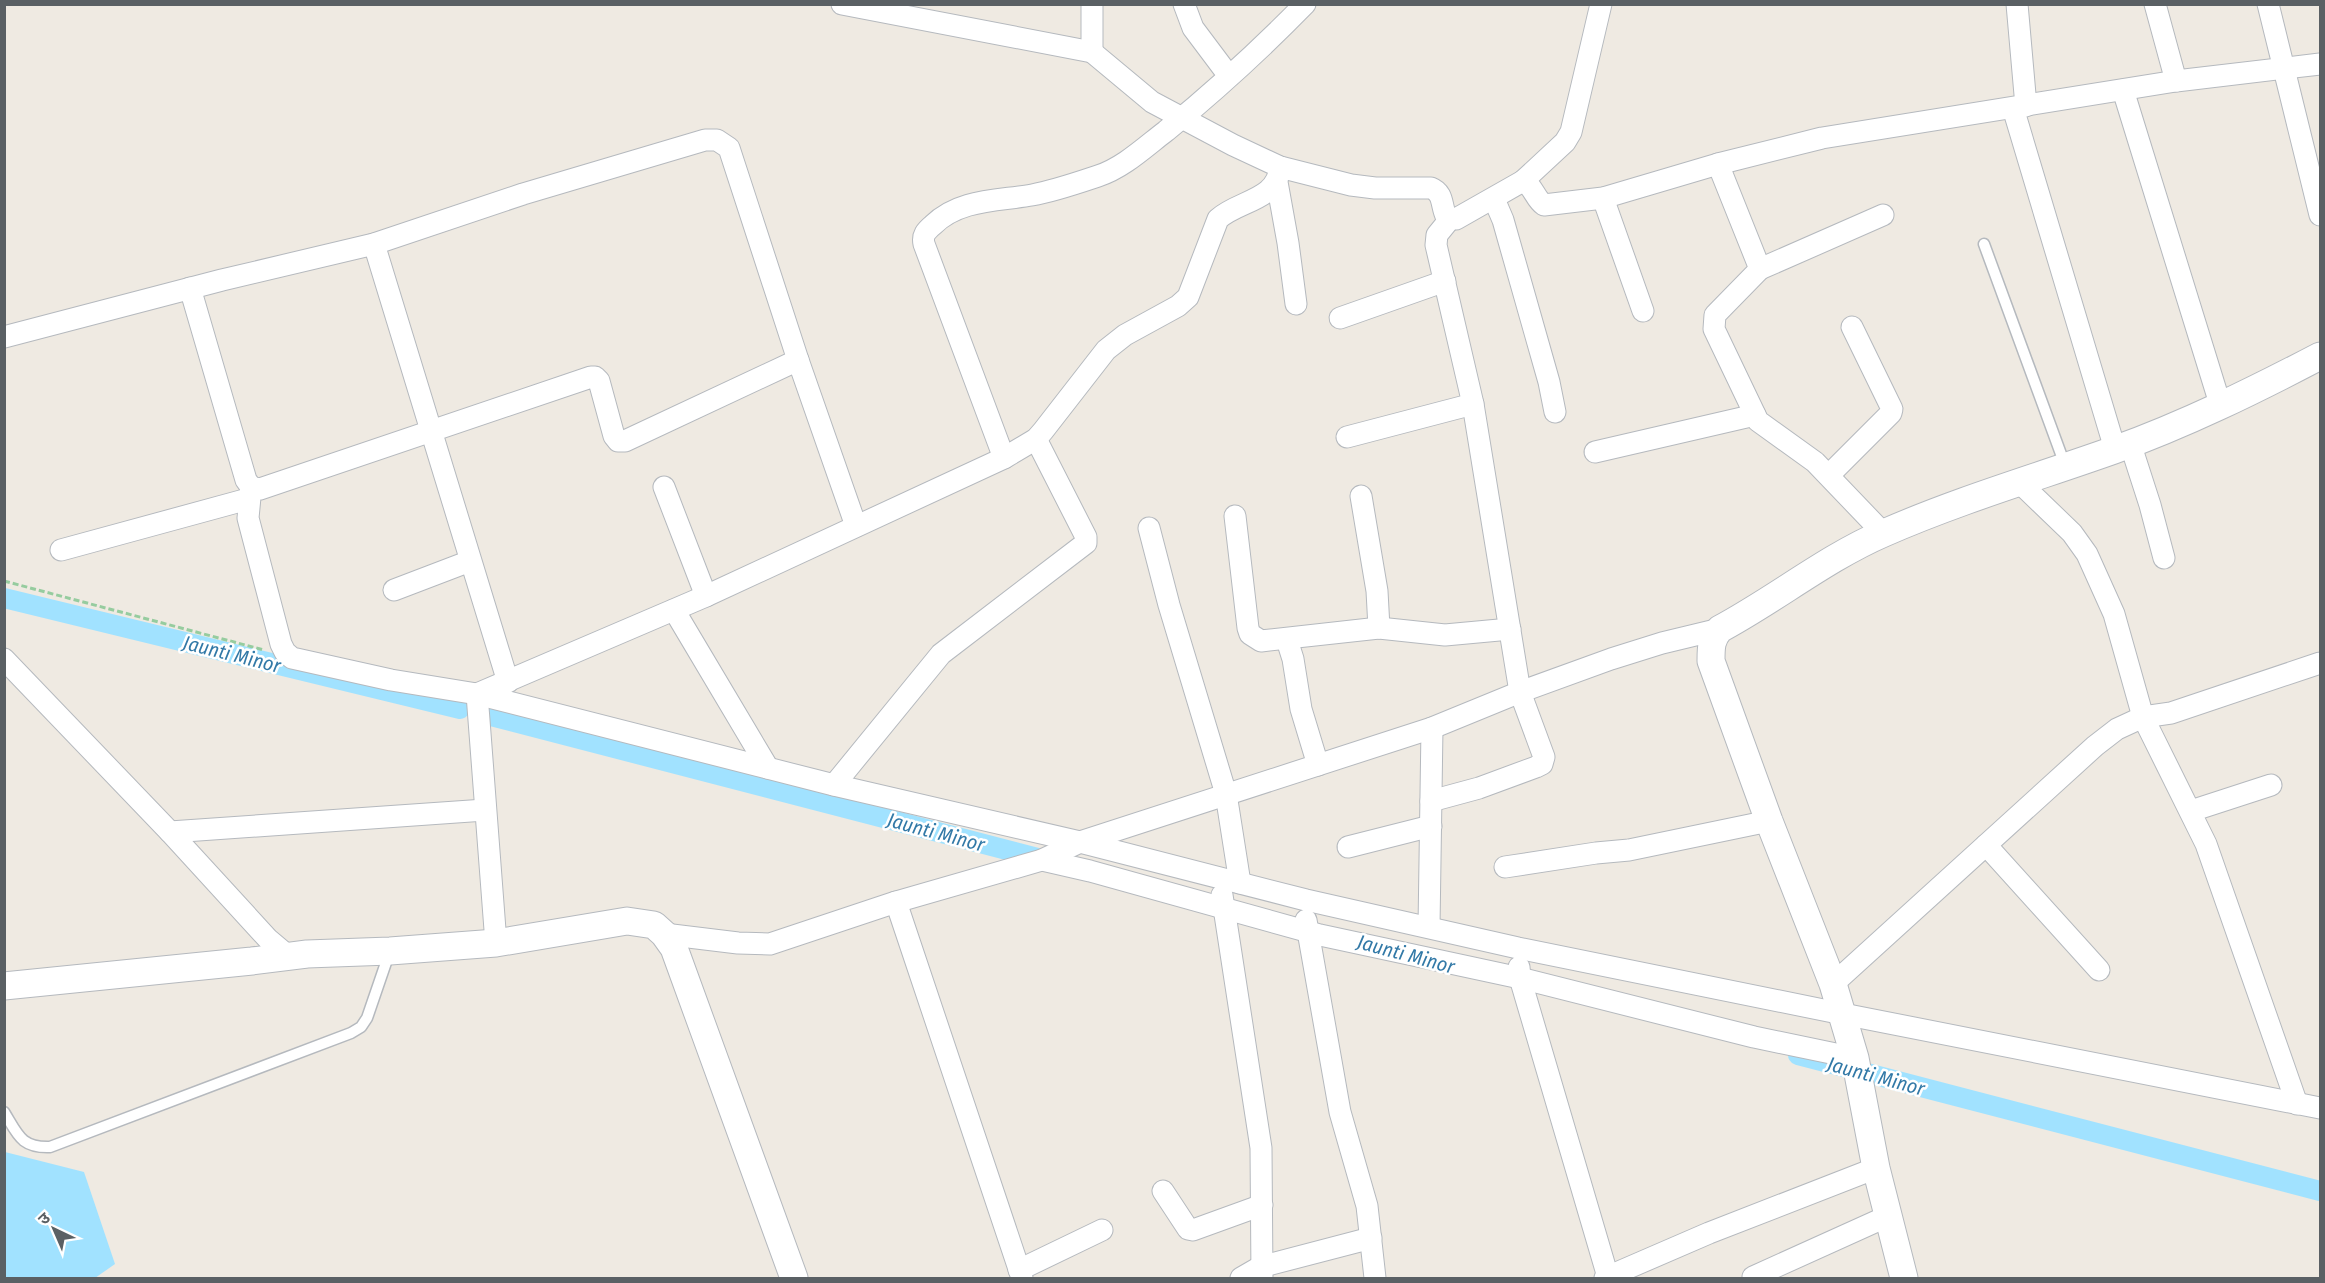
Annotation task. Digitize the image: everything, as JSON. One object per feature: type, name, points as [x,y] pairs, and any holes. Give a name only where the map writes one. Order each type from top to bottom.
[{"type":"street","points":[[842,4],[1092,52],[1152,102],[1278,175],[1375,188],[1431,188],[1437,190],[1442,197],[1443,211],[1450,219],[1456,219],[1523,181],[1564,142],[1571,132],[1601,4]]},
{"type":"street","points":[[1092,4],[1092,52]]},
{"type":"street","points":[[1184,4],[1193,28],[1229,76]]},
{"type":"street","points":[[1004,458],[924,244],[923,237],[926,232],[938,219],[971,204],[1032,195],[1100,176],[1115,169],[1181,118],[1269,41],[1305,4]]},
{"type":"street","points":[[2017,4],[2020,107],[2122,446],[2150,505],[2164,558]]},
{"type":"street","points":[[2155,4],[2176,81]]},
{"type":"street","points":[[2268,4],[2320,215]]},
{"type":"street","points":[[1523,181],[1529,185],[1535,197],[1544,205],[1604,198],[1718,164],[1822,138],[2176,81],[2320,64]]},
{"type":"street","points":[[2123,90],[2222,407]]},
{"type":"street","points":[[4,337],[190,288],[374,244],[523,194],[705,140],[717,140],[729,148],[798,360],[856,526]]},
{"type":"street","points":[[1718,164],[1760,269]]},
{"type":"street","points":[[1278,175],[1296,304]]},
{"type":"street","points":[[477,694],[706,596],[1004,458],[1036,439],[1106,350],[1125,335],[1178,306],[1188,297],[1218,219],[1226,212],[1270,191],[1278,175]]},
{"type":"street","points":[[1604,198],[1643,311]]},
{"type":"street","points":[[1494,199],[1503,220],[1549,381],[1555,411]]},
{"type":"street","points":[[1883,215],[1760,269],[1715,315],[1713,322],[1714,329],[1758,421],[1795,446],[1829,475],[1883,533]]},
{"type":"street","points":[[1431,801],[1479,788],[1542,764],[1544,758],[1520,692],[1473,404],[1436,245],[1437,235],[1450,219]]},
{"type":"street","points":[[374,244],[508,682]]},
{"type":"street","points":[[1340,318],[1445,281]]},
{"type":"street","points":[[190,288],[246,480],[249,493],[248,518],[282,644],[285,652],[292,658],[391,680],[477,694],[834,785],[1059,851],[1226,892],[1306,915],[1849,1036],[2320,1108]]},
{"type":"street","points":[[1829,475],[1892,413],[1852,327]]},
{"type":"street","points":[[664,934],[738,943],[770,944],[1432,728],[1520,692],[1621,656],[1720,628],[1883,533],[2222,407],[2320,356]]},
{"type":"street","points":[[61,550],[249,493],[595,377],[599,381],[614,436],[618,441],[625,441],[798,360]]},
{"type":"street","points":[[1347,437],[1473,404]]},
{"type":"street","points":[[1595,452],[1755,415]]},
{"type":"street","points":[[834,785],[941,654],[1086,543],[1086,537],[1036,439]]},
{"type":"street","points":[[2019,482],[2072,533],[2087,554],[2114,614],[2143,717],[2206,844],[2297,1104]]},
{"type":"street","points":[[664,487],[706,596]]},
{"type":"street","points":[[1360,496],[1377,591],[1379,628]]},
{"type":"street","points":[[1235,516],[1250,634],[1261,641],[1287,640],[1345,630],[1379,628],[1445,635],[1510,629]]},
{"type":"street","points":[[1149,528],[1169,606],[1226,794],[1226,892],[1261,1148],[1261,1273]]},
{"type":"street","points":[[394,590],[470,561]]},
{"type":"street","points":[[674,610],[768,768]]},
{"type":"street","points":[[1720,628],[1714,635],[1711,646],[1712,661],[1769,821],[1833,984],[1849,1036],[1876,1168],[1904,1278]]},
{"type":"street","points":[[1287,640],[1293,659],[1301,709],[1318,765]]},
{"type":"street","points":[[4,659],[170,832],[268,939],[287,955]]},
{"type":"street","points":[[1833,984],[2095,746],[2117,729],[2143,717],[2171,713],[2320,663]]},
{"type":"street","points":[[477,694],[496,943]]},
{"type":"street","points":[[1429,927],[1432,728]]},
{"type":"street","points":[[2191,811],[2271,785]]},
{"type":"street","points":[[170,832],[485,810]]},
{"type":"street","points":[[1505,867],[1629,850],[1769,821]]},
{"type":"street","points":[[1348,847],[1431,826]]},
{"type":"street","points":[[1986,845],[2099,970]]},
{"type":"street","points":[[1059,851],[1226,892],[1306,915],[1429,927],[1519,962],[1754,1037],[1849,1036]]},
{"type":"street","points":[[896,902],[1021,1274],[1102,1230]]},
{"type":"street","points":[[1306,915],[1340,1112],[1367,1206],[1375,1278]]},
{"type":"street","points":[[4,986],[252,961],[287,955],[390,951],[496,943],[627,921],[654,925],[674,948],[794,1278]]},
{"type":"street","points":[[1519,962],[1607,1278],[1709,1233],[1876,1168]]},
{"type":"street","points":[[1163,1191],[1188,1229],[1193,1230],[1262,1205]]},
{"type":"street","points":[[1753,1277],[1888,1216]]},
{"type":"street","points":[[1241,1278],[1371,1238]]},
{"type":"lane","points":[[1984,244],[2065,466]]},
{"type":"lane","points":[[4,1112],[22,1142],[36,1148],[50,1147],[351,1033],[361,1027],[367,1018],[390,951]]},
{"type":"path","points":[[4,581],[292,658]]},
{"type":"water","points":[[5,1152],[84,1172],[115,1264],[95,1278],[5,1278]]},
{"type":"waterway","name":"Jaunti Minor","points":[[4,598],[460,709]]},
{"type":"waterway","name":"Jaunti Minor","points":[[491,716],[1049,861]]},
{"type":"waterway","name":"Jaunti Minor","points":[[1798,1055],[2320,1191]]}]
